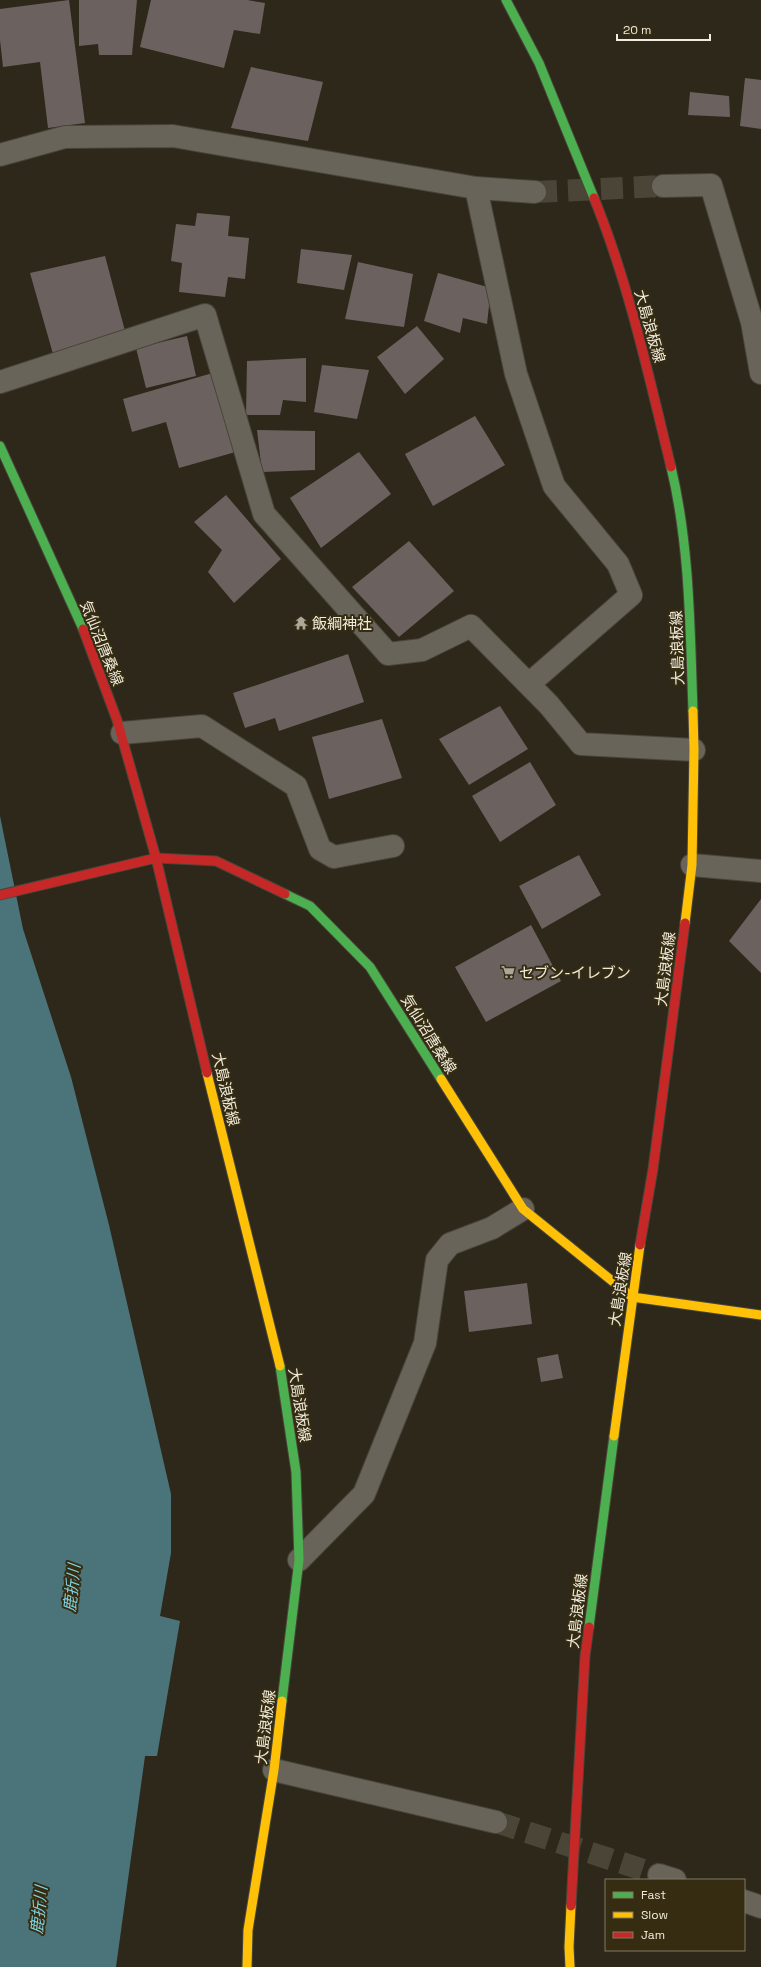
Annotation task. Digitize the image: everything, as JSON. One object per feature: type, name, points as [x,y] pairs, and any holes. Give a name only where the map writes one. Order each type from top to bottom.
[{"type":"main road","name":"大島浪板線","points":[[506,0],[540,63],[606,227],[642,346],[677,496],[689,597],[694,750],[692,865],[653,1169],[632,1297],[585,1656],[569,1947],[570,1967]]},
{"type":"main road","name":"気仙沼唐桑線","points":[[0,446],[32,520],[88,639],[122,733],[156,858]]},
{"type":"main road","name":"大島浪板線","points":[[156,858],[241,1214],[281,1369],[296,1472],[299,1560],[274,1770],[248,1930],[247,1967]]},
{"type":"main road","name":"気仙沼唐桑線","points":[[0,895],[156,858],[216,861],[310,906],[370,967],[523,1209],[632,1297]]},
{"type":"main road","points":[[632,1297],[761,1315]]},
{"type":"street","points":[[0,155],[66,137],[173,136],[476,188],[535,192]]},
{"type":"street","points":[[663,186],[711,185],[752,322],[761,373]]},
{"type":"street","points":[[476,188],[516,374],[554,486],[618,564],[631,595],[529,684]]},
{"type":"street","points":[[0,382],[204,315],[264,514],[388,654],[422,650],[471,626],[549,705],[581,744],[694,750]]},
{"type":"street","points":[[122,733],[202,726],[296,786],[320,849],[334,857],[393,846]]},
{"type":"street","points":[[692,865],[761,871]]},
{"type":"street","points":[[299,1560],[364,1494],[425,1343],[437,1260],[450,1244],[492,1228],[523,1209]]},
{"type":"street","points":[[274,1770],[496,1822]]},
{"type":"street","points":[[745,1901],[761,1907]]},
{"type":"water","name":"鹿折川","points":[[0,816],[23,929],[71,1077],[109,1225],[171,1494],[171,1553],[160,1616],[180,1621],[157,1756],[145,1756],[116,1967],[0,1967]]},
{"type":"building","points":[[69,0],[85,123],[48,128],[40,62],[3,67],[0,40],[0,9]]},
{"type":"building","points":[[79,0],[137,0],[132,55],[99,55],[98,44],[79,46]]},
{"type":"building","points":[[151,0],[247,0],[265,3],[260,34],[234,30],[224,68],[140,47]]},
{"type":"building","points":[[251,67],[323,82],[308,141],[231,128]]},
{"type":"building","points":[[745,78],[761,80],[761,129],[740,126]]},
{"type":"building","points":[[690,92],[729,96],[730,117],[688,115]]},
{"type":"building","points":[[197,213],[230,216],[228,236],[249,238],[245,279],[228,277],[225,297],[179,292],[182,263],[171,261],[176,224],[195,226]]},
{"type":"building","points":[[301,249],[352,255],[344,290],[297,283]]},
{"type":"building","points":[[105,256],[125,331],[53,354],[30,273]]},
{"type":"building","points":[[358,262],[413,274],[404,327],[345,319]]},
{"type":"building","points":[[438,273],[491,288],[487,324],[463,318],[460,333],[424,321]]},
{"type":"building","points":[[417,326],[444,359],[405,394],[377,357]]},
{"type":"building","points":[[187,336],[196,376],[146,388],[136,348]]},
{"type":"building","points":[[306,358],[306,402],[283,400],[280,415],[246,415],[247,361]]},
{"type":"building","points":[[322,365],[369,370],[357,419],[314,412]]},
{"type":"building","points":[[216,372],[239,451],[179,468],[166,422],[132,432],[123,399]]},
{"type":"building","points":[[475,416],[505,465],[433,506],[405,454]]},
{"type":"building","points":[[257,430],[315,431],[315,470],[262,472]]},
{"type":"building","points":[[359,452],[391,494],[321,548],[290,498]]},
{"type":"building","points":[[226,495],[281,559],[234,603],[208,572],[222,550],[194,522]]},
{"type":"building","points":[[409,541],[454,591],[399,637],[352,587]]},
{"type":"building","points":[[348,654],[364,702],[279,731],[275,718],[245,728],[233,693]]},
{"type":"building","points":[[500,706],[528,749],[469,785],[439,739]]},
{"type":"building","points":[[382,719],[402,778],[329,799],[312,737]]},
{"type":"building","points":[[530,762],[556,805],[500,842],[472,796]]},
{"type":"building","points":[[579,855],[601,895],[542,929],[519,886]]},
{"type":"building","points":[[761,899],[761,973],[729,941]]},
{"type":"building","points":[[531,925],[561,981],[486,1022],[455,967]]},
{"type":"building","points":[[527,1283],[532,1324],[469,1332],[464,1291]]},
{"type":"building","points":[[558,1354],[563,1378],[541,1382],[537,1358]]},
{"type":"tunnel","points":[[535,192],[663,186]]},
{"type":"tunnel","points":[[496,1822],[659,1875]]},
{"type":"traffic: fast","points":[[506,0],[539,63],[594,198]]},
{"type":"traffic: fast","points":[[0,446],[83,629]]},
{"type":"traffic: fast","points":[[671,467],[686,558],[690,619],[693,711]]},
{"type":"traffic: fast","points":[[285,894],[310,906],[370,967],[441,1079]]},
{"type":"traffic: fast","points":[[280,1366],[296,1472],[299,1560],[282,1701]]},
{"type":"traffic: fast","points":[[589,1627],[614,1436]]},
{"type":"traffic: slow","points":[[685,923],[692,865],[694,750],[693,711]]},
{"type":"traffic: slow","points":[[207,1073],[280,1366]]},
{"type":"traffic: slow","points":[[441,1079],[523,1209],[632,1297]]},
{"type":"traffic: slow","points":[[614,1436],[640,1245]]},
{"type":"traffic: slow","points":[[632,1297],[761,1315]]},
{"type":"traffic: slow","points":[[247,1967],[248,1930],[274,1770],[282,1701]]},
{"type":"traffic: slow","points":[[570,1967],[569,1947],[571,1906]]},
{"type":"traffic: jam","points":[[594,198],[618,264],[628,297],[671,467]]},
{"type":"traffic: jam","points":[[83,629],[117,720],[156,858]]},
{"type":"traffic: jam","points":[[156,858],[207,1073]]},
{"type":"traffic: jam","points":[[0,895],[156,858],[216,861],[285,894]]},
{"type":"traffic: jam","points":[[640,1245],[653,1169],[685,923]]},
{"type":"traffic: jam","points":[[571,1906],[585,1656],[589,1627]]},
{"type":"place","name":"飯綱神社","points":[[301,623]]},
{"type":"place","name":"セブン-イレブン","points":[[508,972]]}]
